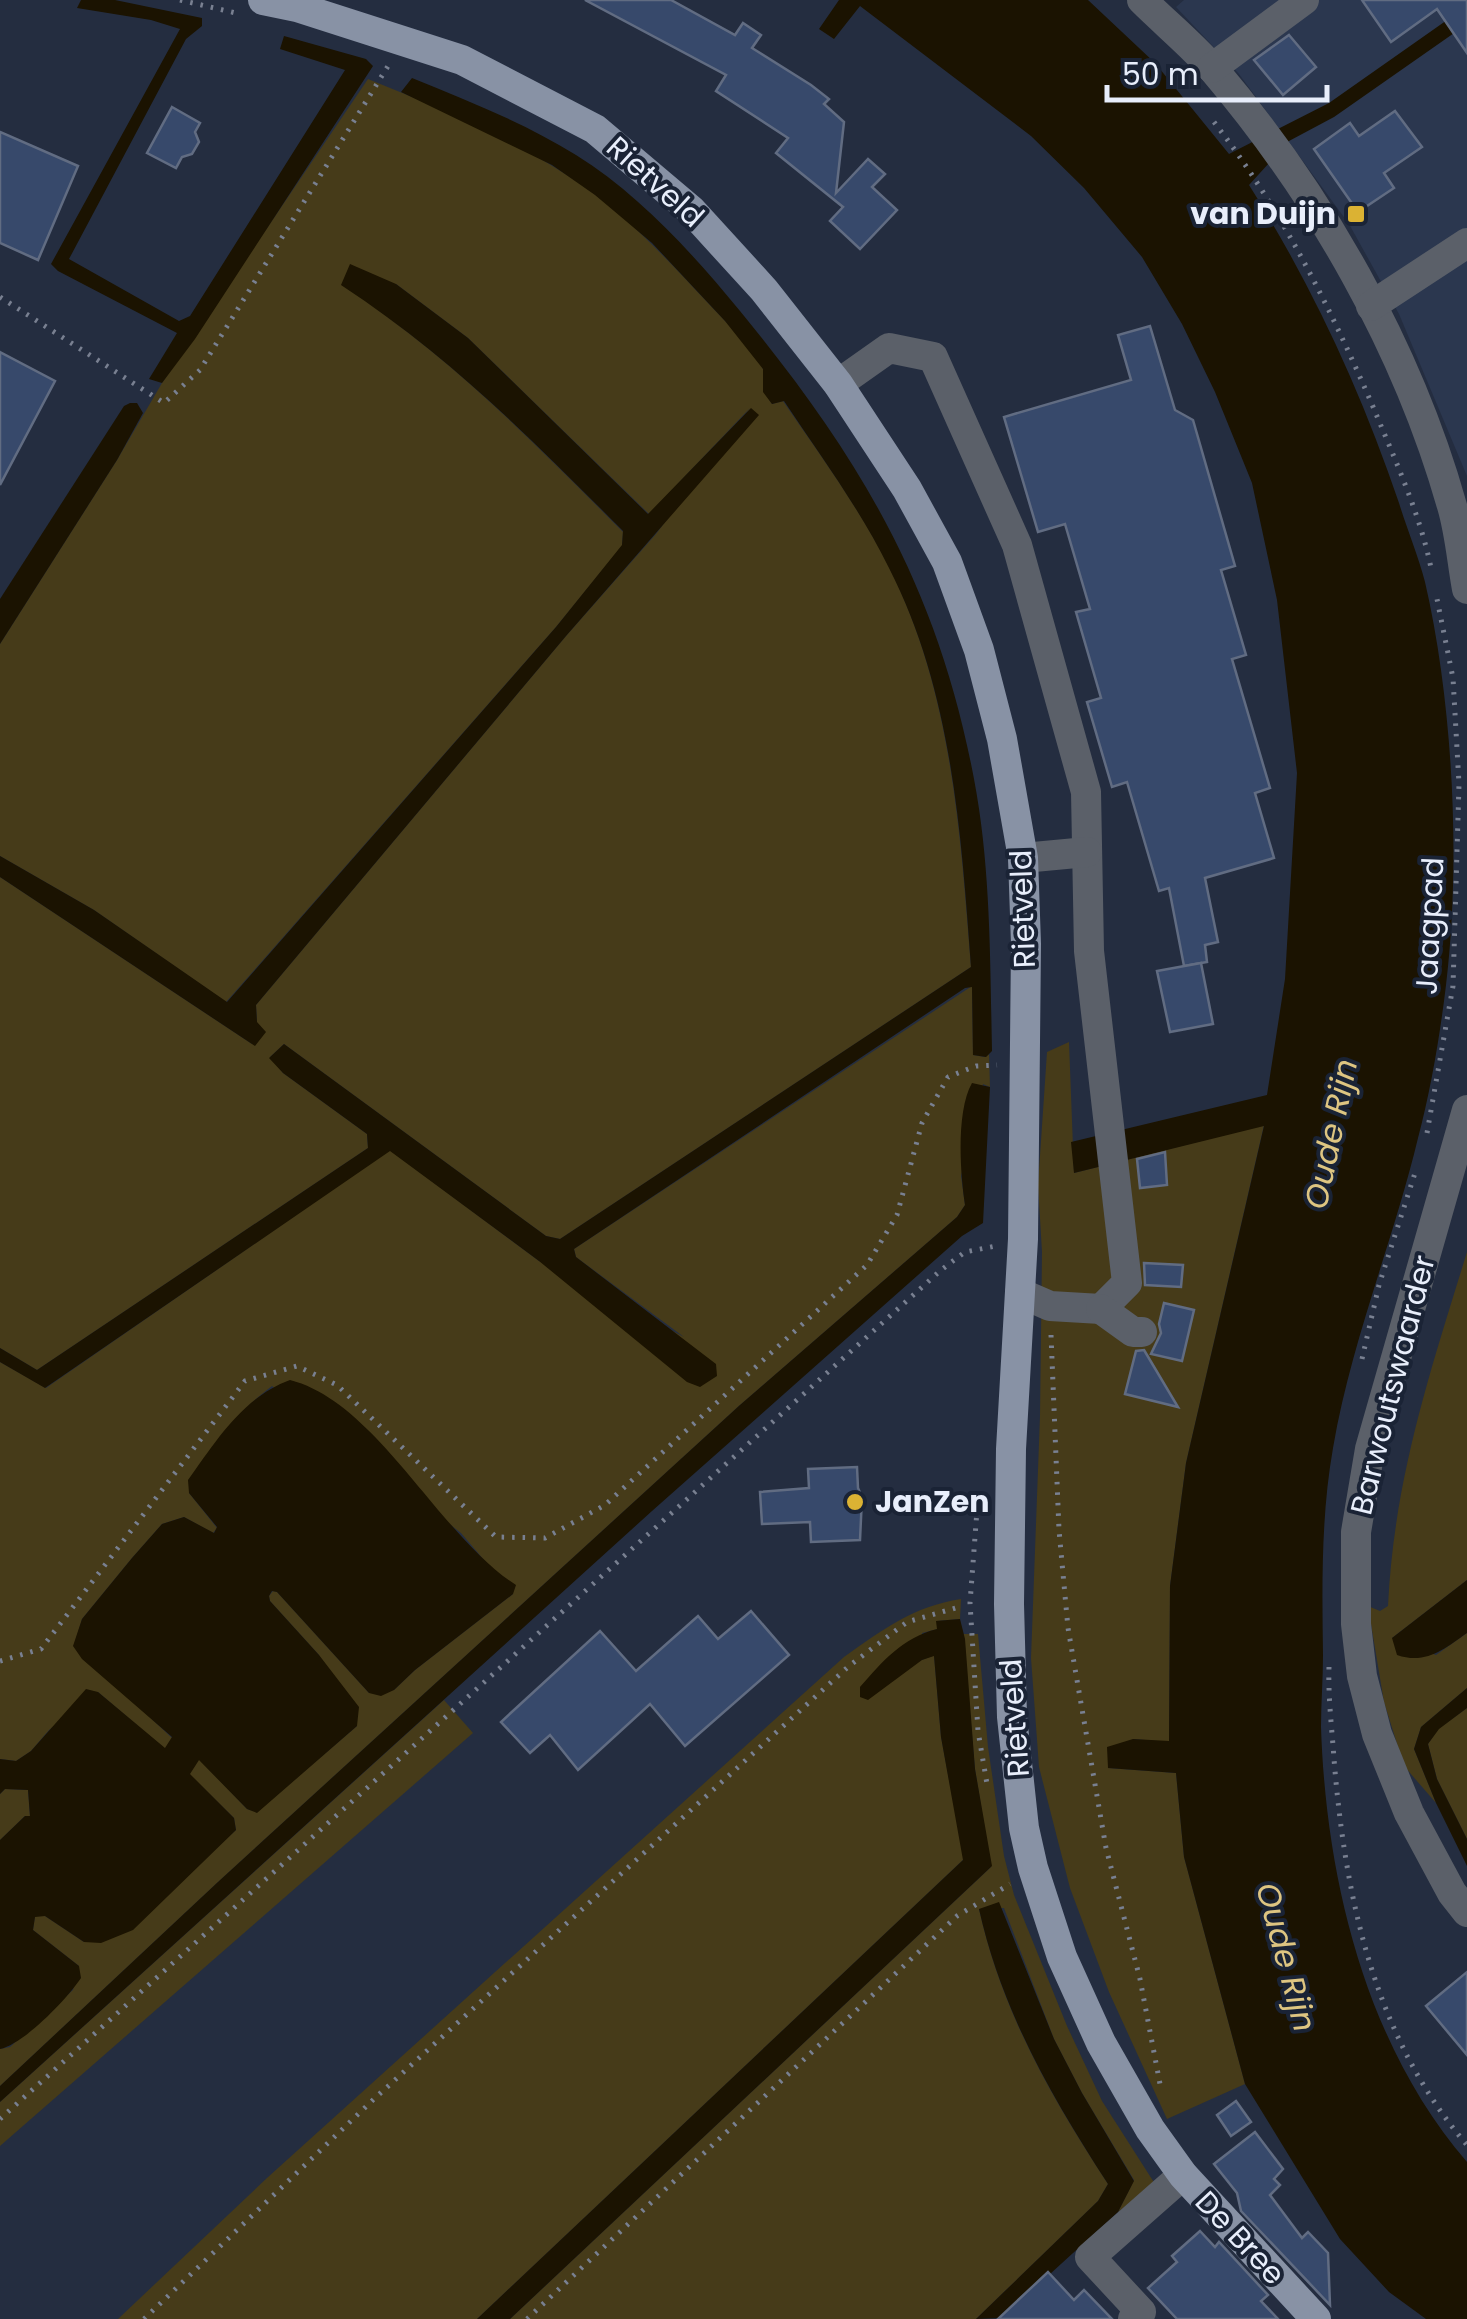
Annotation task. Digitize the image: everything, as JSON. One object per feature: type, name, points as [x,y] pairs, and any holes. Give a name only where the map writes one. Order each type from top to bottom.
[{"type":"main road","name":"Rietveld","points":[[256,8],[404,42],[462,60],[595,129],[692,211],[764,290],[838,384],[907,490],[947,562],[979,650],[998,721],[1023,858],[1025,1065],[1009,1604],[1012,1717],[1024,1828],[1018,1870],[1093,2026],[1174,2164]]},
{"type":"main road","name":"De Bree","points":[[1174,2164],[1316,2319]]},
{"type":"street","points":[[1142,0],[1212,68],[1243,135],[1286,166],[1372,306],[1419,407],[1454,510],[1467,589]]},
{"type":"street","points":[[1212,68],[1304,0]]},
{"type":"street","points":[[1372,306],[1467,243]]},
{"type":"street","points":[[838,384],[890,348],[933,357],[1017,545],[1086,792],[1089,952],[1126,1283],[1102,1308]]},
{"type":"street","points":[[1023,858],[1087,852]]},
{"type":"street","name":"Barwoutswaarder","points":[[1467,1110],[1370,1449],[1356,1532],[1356,1624],[1362,1676],[1374,1724],[1409,1813],[1452,1893],[1467,1912]]},
{"type":"street","points":[[1020,1293],[1050,1306],[1102,1308],[1133,1332],[1142,1332]]},
{"type":"street","points":[[1133,2319],[1141,2312],[1090,2257],[1174,2164]]},
{"type":"path","points":[[180,0],[256,8]]},
{"type":"path","points":[[0,298],[164,403],[200,370],[404,42]]},
{"type":"path","points":[[1243,135],[1259,184],[1303,257],[1392,451],[1432,574]]},
{"type":"path","name":"Jaagpad","points":[[1426,1141],[1453,986],[1459,784],[1453,678],[1435,591]]},
{"type":"path","points":[[0,1661],[41,1649],[245,1381],[297,1366],[337,1385],[496,1537],[545,1538],[605,1505],[867,1266],[897,1215],[922,1123],[948,1077],[976,1066],[1025,1065]]},
{"type":"path","points":[[1358,1376],[1379,1285],[1420,1159]]},
{"type":"path","points":[[0,2119],[941,1270],[965,1252],[1002,1244],[1001,1258]]},
{"type":"path","points":[[1050,1306],[1059,1530],[1068,1628],[1106,1848],[1140,1979],[1161,2091]]},
{"type":"path","points":[[978,1492],[970,1603],[978,1731],[987,1789]]},
{"type":"path","points":[[144,2319],[374,2099],[849,1666],[907,1622],[959,1606]]},
{"type":"path","points":[[1329,1663],[1340,1833],[1356,1921],[1376,1985],[1406,2056],[1467,2145]]},
{"type":"path","points":[[527,2319],[957,1916],[1006,1886],[1018,1870]]},
{"type":"path","points":[[1006,1886],[1018,1870]]},
{"type":"path","points":[[1006,1886],[1011,1902]]},
{"type":"shaded area","points":[[1184,0],[1467,0],[1467,476],[1399,314],[1349,224],[1239,74],[1176,7]]},
{"type":"shaded area","points":[[368,79],[512,143],[593,193],[667,260],[760,362],[768,398],[772,404],[783,401],[839,482],[878,545],[910,614],[927,663],[950,763],[971,967],[560,1239],[546,1236],[284,1044],[270,1057],[283,1073],[367,1134],[368,1148],[37,1370],[0,1348],[0,877],[252,1044],[256,1005],[656,534],[750,408],[649,514],[468,338],[396,284],[342,285],[419,341],[489,401],[623,532],[622,546],[556,627],[226,1002],[94,910],[0,856],[0,644],[162,383]]},
{"type":"shaded area","points":[[972,986],[973,1055],[989,1054],[990,1087],[983,1084],[961,1176],[965,1205],[957,1217],[740,1405],[0,2086],[0,2049],[10,2047],[73,1990],[79,1966],[33,1930],[35,1916],[45,1916],[84,1942],[203,1860],[236,1830],[234,1818],[189,1774],[199,1759],[247,1809],[257,1812],[357,1726],[319,1655],[270,1601],[273,1591],[369,1693],[394,1690],[513,1594],[461,1533],[272,1386],[223,1435],[189,1493],[217,1528],[213,1533],[184,1517],[162,1524],[82,1619],[74,1646],[172,1738],[165,1749],[98,1692],[49,1730],[31,1751],[16,1761],[0,1759],[0,1362],[46,1388],[390,1150],[539,1261],[684,1337],[576,1257],[574,1249]]},
{"type":"shaded area","points":[[1069,1042],[1074,1173],[1264,1125],[1186,1463],[1170,1586],[1169,1742],[1133,1739],[1108,1768],[1176,1773],[1184,1857],[1245,2084],[1167,2119],[1109,1992],[1070,1888],[1039,1767],[1031,1658],[1040,1416],[1042,1252],[1038,1185],[1047,1052]]},
{"type":"shaded area","points":[[1467,1252],[1467,1580],[1392,1638],[1436,1655],[1467,1633],[1467,1688],[1421,1727],[1414,1749],[1436,1803],[1404,1766],[1384,1702],[1368,1606],[1380,1611],[1388,1606],[1406,1470],[1427,1383]]},
{"type":"shaded area","points":[[961,1599],[960,1619],[937,1621],[938,1629],[922,1633],[922,1660],[934,1655],[941,1737],[964,1859],[477,2319],[118,2319],[267,2178],[844,1657],[913,1613]]},
{"type":"shaded area","points":[[963,1634],[978,1634],[988,1747],[1004,1856],[1014,1895],[1102,2101],[1155,2184],[1118,2212],[1134,2180],[1054,2039],[1004,1908],[979,1909],[1015,2018],[1067,2119],[1108,2184],[1098,2201],[976,2319],[510,2319],[991,1867],[975,1769]]},
{"type":"shaded area","points":[[444,1700],[473,1733],[0,2146],[0,2102]]},
{"type":"shaded area","points":[[1467,1708],[1467,1839],[1437,1779],[1428,1744],[1438,1729]]},
{"type":"shaded area","points":[[5,1789],[28,1790],[30,1817],[25,1816],[0,1840],[0,1794]]},
{"type":"water","points":[[81,0],[115,0],[202,18],[202,26],[186,39],[69,259],[179,321],[190,316],[345,70],[280,49],[284,36],[366,59],[373,66],[195,339],[162,383],[149,379],[177,333],[51,264],[180,29],[151,20],[77,8]]},
{"type":"water","name":"Oude Rijn","points":[[839,0],[1088,0],[1155,63],[1229,154],[1329,103],[1467,6],[1467,24],[1334,117],[1289,141],[1249,185],[1314,300],[1384,461],[1425,582],[1448,730],[1453,887],[1444,1004],[1423,1119],[1350,1369],[1333,1448],[1323,1551],[1321,1727],[1332,1843],[1358,1958],[1402,2066],[1432,2116],[1467,2162],[1467,2319],[1426,2319],[1389,2292],[1340,2239],[1245,2084],[1184,1857],[1176,1773],[1108,1768],[1107,1747],[1133,1739],[1169,1741],[1170,1586],[1186,1463],[1264,1126],[1074,1173],[1071,1142],[1267,1095],[1285,979],[1297,773],[1277,600],[1252,483],[1182,324],[1142,257],[1084,188],[1031,136],[860,6],[834,39],[819,29]]},
{"type":"water","points":[[412,78],[557,143],[644,207],[740,311],[784,366],[858,474],[916,586],[959,710],[984,846],[992,1051],[986,1057],[973,1055],[972,987],[965,988],[574,1249],[576,1257],[716,1364],[717,1376],[700,1387],[687,1382],[539,1261],[390,1151],[45,1388],[0,1362],[0,1348],[37,1370],[368,1148],[367,1134],[283,1073],[269,1058],[284,1044],[546,1236],[560,1239],[971,967],[957,813],[940,712],[910,615],[853,503],[784,401],[772,404],[763,392],[763,369],[725,321],[652,243],[552,165],[401,92]]},
{"type":"water","points":[[350,264],[396,284],[468,338],[648,514],[751,408],[759,415],[566,636],[256,1005],[257,1022],[266,1032],[255,1046],[0,877],[0,856],[94,910],[227,1002],[556,627],[622,545],[623,531],[489,400],[419,341],[341,285]]},
{"type":"water","points":[[137,403],[143,413],[0,644],[0,599],[124,406]]},
{"type":"water","points":[[972,1083],[990,1087],[983,1223],[962,1236],[652,1511],[0,2102],[0,2086],[218,1882],[740,1405],[957,1217],[965,1205],[961,1125]]},
{"type":"water","points":[[290,1380],[322,1393],[380,1442],[461,1536],[516,1585],[513,1594],[394,1690],[381,1696],[369,1693],[272,1591],[270,1601],[359,1707],[357,1726],[257,1813],[247,1809],[199,1760],[190,1774],[234,1818],[236,1830],[133,1930],[101,1943],[84,1942],[45,1916],[35,1917],[33,1930],[79,1966],[81,1978],[32,2030],[0,2049],[0,1840],[25,1816],[30,1816],[28,1790],[5,1789],[0,1794],[0,1759],[16,1761],[31,1751],[86,1689],[98,1692],[165,1748],[172,1737],[82,1659],[73,1646],[82,1619],[162,1524],[184,1517],[214,1533],[217,1527],[189,1493],[188,1480],[244,1409]]},
{"type":"water","points":[[1467,1580],[1467,1633],[1426,1657],[1397,1655],[1392,1638]]},
{"type":"water","points":[[960,1619],[975,1769],[992,1866],[510,2319],[477,2319],[963,1860],[941,1737],[934,1656],[922,1660],[868,1700],[860,1697],[860,1687],[894,1652],[913,1638],[937,1629],[936,1621]]},
{"type":"water","points":[[1467,1688],[1467,1708],[1439,1729],[1428,1744],[1437,1779],[1467,1839],[1467,1866],[1414,1749],[1421,1727]]},
{"type":"water","points":[[999,1902],[1054,2039],[1134,2181],[1118,2212],[1050,2274],[1047,2272],[1038,2280],[1040,2283],[999,2318],[976,2319],[1098,2201],[1108,2184],[1048,2085],[1001,1983],[979,1909]]},
{"type":"building","points":[[585,0],[671,0],[735,35],[743,23],[761,35],[752,48],[829,99],[824,104],[844,122],[836,193],[868,159],[885,174],[872,187],[897,210],[860,249],[830,221],[843,207],[776,153],[788,138],[716,91],[726,75]]},
{"type":"building","points":[[1362,0],[1467,0],[1467,53],[1437,9],[1391,42]]},
{"type":"building","points":[[1289,35],[1316,67],[1283,95],[1254,60]]},
{"type":"building","points":[[172,107],[200,123],[195,132],[199,142],[176,168],[147,153]]},
{"type":"building","points":[[1395,111],[1422,147],[1384,173],[1394,188],[1358,212],[1314,149],[1350,123],[1359,136]]},
{"type":"building","points":[[0,132],[78,166],[38,260],[0,243]]},
{"type":"building","points":[[1150,326],[1175,410],[1193,420],[1235,566],[1221,570],[1246,655],[1232,659],[1270,788],[1255,793],[1274,858],[1205,878],[1218,942],[1205,945],[1207,962],[1184,966],[1169,888],[1159,891],[1127,782],[1112,787],[1087,702],[1101,698],[1076,612],[1090,609],[1065,524],[1038,532],[1004,417],[1131,380],[1118,335]]},
{"type":"building","points":[[0,352],[55,381],[0,485]]},
{"type":"building","points":[[1201,963],[1213,1024],[1170,1032],[1157,971]]},
{"type":"building","points":[[1165,1152],[1167,1185],[1140,1188],[1137,1159]]},
{"type":"building","points":[[1144,1263],[1183,1265],[1181,1287],[1145,1285]]},
{"type":"building","points":[[1164,1303],[1194,1310],[1182,1361],[1151,1354],[1161,1333]]},
{"type":"building","points":[[1144,1350],[1178,1407],[1125,1394],[1136,1351]]},
{"type":"building","points":[[857,1467],[862,1497],[860,1540],[811,1542],[810,1522],[762,1524],[760,1492],[809,1488],[808,1469]]},
{"type":"building","points":[[751,1611],[789,1655],[685,1746],[650,1704],[578,1770],[550,1735],[530,1753],[501,1722],[600,1631],[636,1671],[698,1616],[718,1639]]},
{"type":"building","points":[[1467,1972],[1467,2055],[1426,2006]]},
{"type":"building","points":[[1236,2101],[1251,2122],[1231,2136],[1217,2115]]},
{"type":"building","points":[[1255,2132],[1283,2169],[1274,2179],[1280,2185],[1270,2195],[1302,2238],[1308,2232],[1328,2253],[1330,2305],[1241,2211],[1237,2193],[1214,2164]]},
{"type":"building","points":[[1200,2231],[1215,2247],[1219,2242],[1268,2295],[1261,2301],[1278,2319],[1177,2319],[1148,2288],[1177,2262],[1172,2256]]},
{"type":"building","points":[[1048,2272],[1074,2300],[1084,2290],[1112,2319],[998,2319]]},
{"type":"place","name":"van Duijn","points":[[1356,214]]},
{"type":"place","name":"JanZen","points":[[855,1502]]}]
